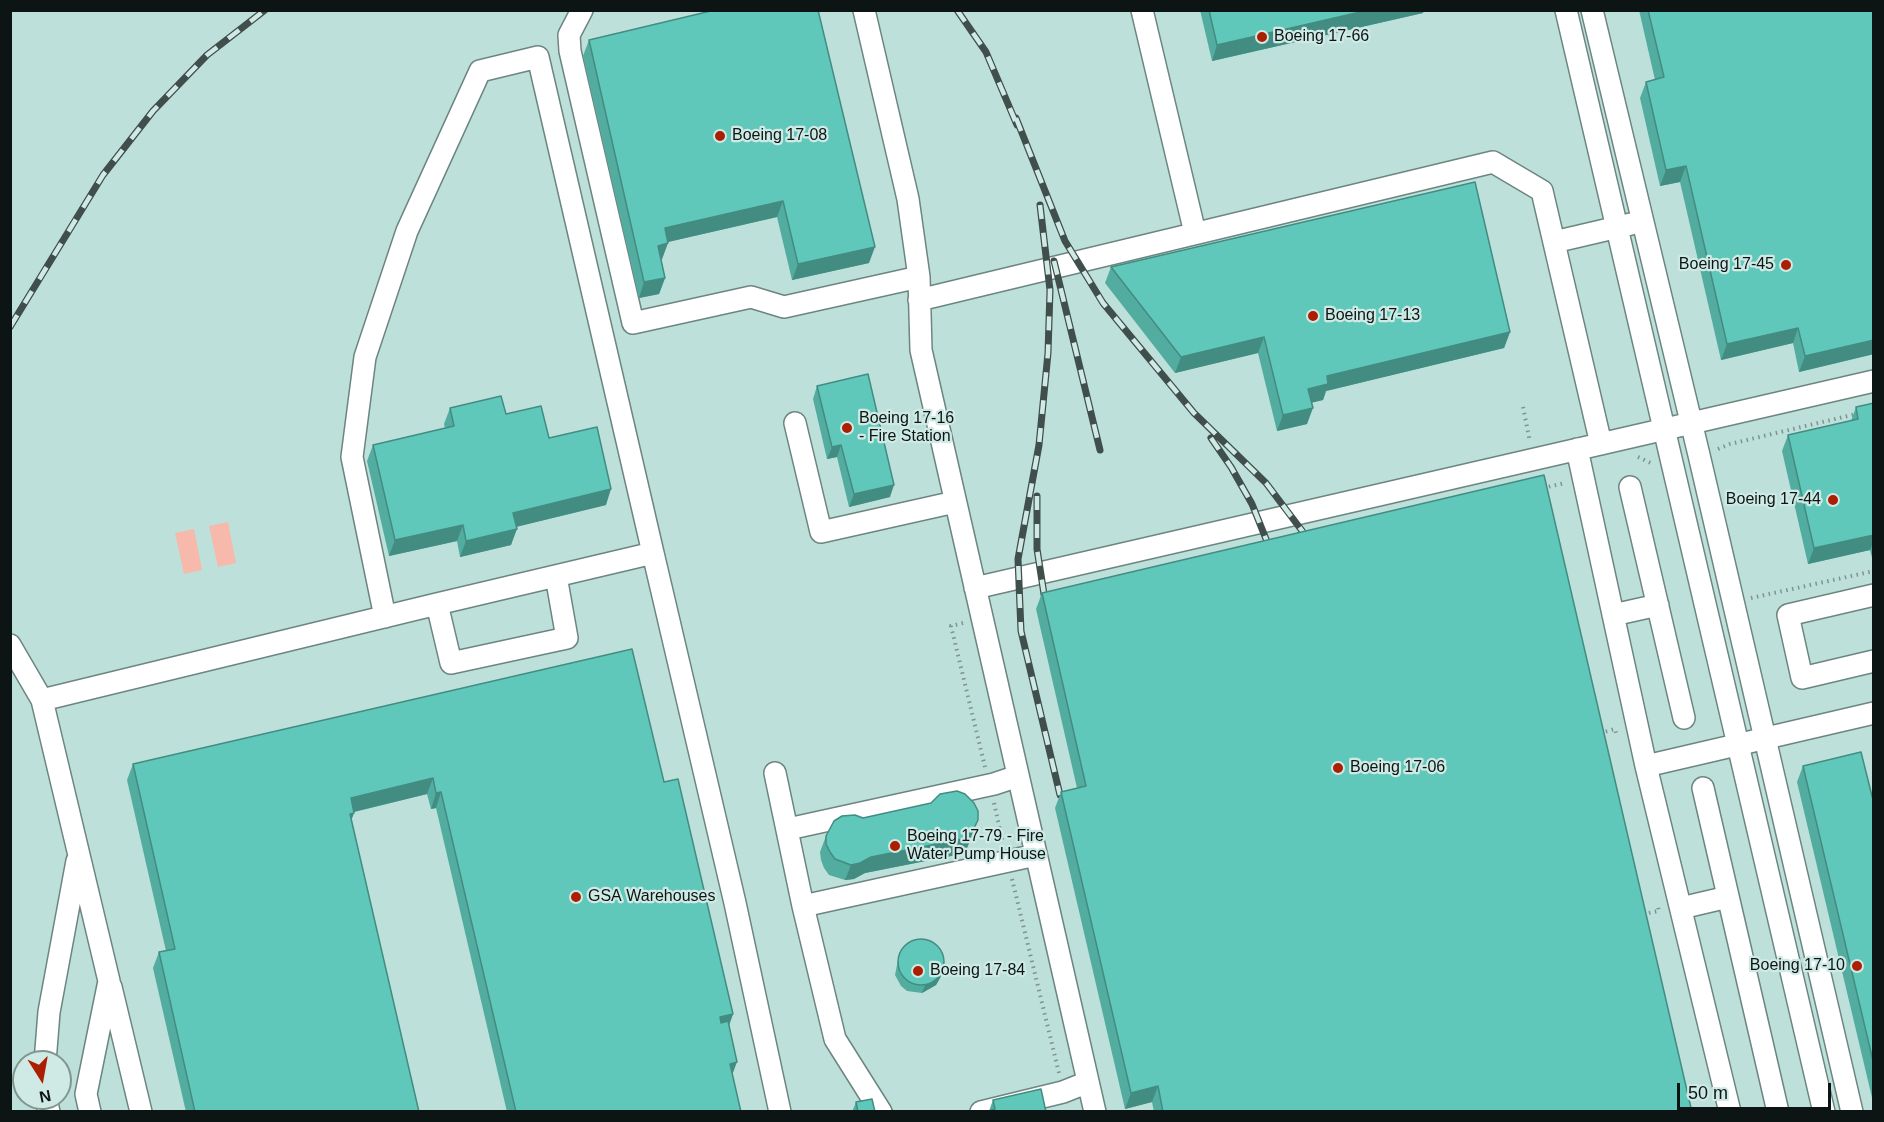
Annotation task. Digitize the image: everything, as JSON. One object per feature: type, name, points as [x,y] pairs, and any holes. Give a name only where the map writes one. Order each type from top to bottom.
[{"type":"lane","points":[[582,10],[569,35],[570,51],[633,322],[751,297],[784,307],[919,277]]},
{"type":"lane","points":[[864,10],[908,199],[919,277],[921,350],[1095,1112]]},
{"type":"lane","points":[[1142,10],[1195,233]]},
{"type":"lane","points":[[1566,10],[1824,1112]]},
{"type":"lane","points":[[1592,10],[1852,1112]]},
{"type":"lane","points":[[385,617],[352,457],[365,357],[407,231],[480,71],[538,57],[735,903],[780,1112]]},
{"type":"lane","points":[[919,300],[1493,162],[1542,191],[1601,444]]},
{"type":"lane","points":[[1554,242],[1643,221]]},
{"type":"lane","points":[[975,588],[1874,381]]},
{"type":"lane","points":[[795,423],[821,532],[955,502]]},
{"type":"lane","points":[[1577,449],[1646,766],[1730,1112]]},
{"type":"lane","points":[[1630,487],[1684,718]]},
{"type":"lane","points":[[42,700],[653,553]]},
{"type":"lane","points":[[437,604],[451,663],[567,638],[556,576]]},
{"type":"lane","points":[[1874,595],[1788,615],[1802,678],[1874,661]]},
{"type":"lane","points":[[1613,615],[1658,604]]},
{"type":"lane","points":[[10,645],[42,700],[141,1112]]},
{"type":"lane","points":[[1646,766],[1874,712]]},
{"type":"lane","points":[[775,772],[803,906],[836,1040],[881,1112]]},
{"type":"lane","points":[[788,830],[994,784],[1018,776]]},
{"type":"lane","points":[[1702,788],[1778,1112]]},
{"type":"lane","points":[[46,1050],[49,1012],[78,854]]},
{"type":"lane","points":[[803,906],[1036,855]]},
{"type":"lane","points":[[1681,908],[1728,897]]},
{"type":"lane","points":[[1790,969],[1818,962]]},
{"type":"lane","points":[[90,1112],[86,1094],[109,981]]},
{"type":"lane","points":[[981,1112],[1063,1092],[1088,1083]]},
{"type":"path","points":[[1713,452],[1730,444],[1864,412]]},
{"type":"path","points":[[1637,457],[1654,465],[1657,473]]},
{"type":"path","points":[[1539,489],[1583,478]]},
{"type":"path","points":[[1595,734],[1615,729],[1618,738]]},
{"type":"shaded area","points":[[10,11],[1873,11],[1873,1111],[11,1111]]},
{"type":"shaded area","points":[[228,522],[236,563],[218,567],[209,526]]},
{"type":"shaded area","points":[[194,529],[202,570],[184,574],[175,533]]},
{"type":"building","name":"Boeing 17-08","points":[[715,10],[818,10],[875,247],[798,264],[783,201],[665,228],[668,243],[658,246],[665,278],[644,282],[589,40]]},
{"type":"building","points":[[1209,10],[1369,10],[1217,45]]},
{"type":"building","name":"Boeing 17-45","points":[[1648,10],[1874,10],[1874,340],[1805,356],[1798,328],[1727,344],[1686,166],[1666,170],[1646,82],[1664,77]]},
{"type":"building","name":"Boeing 17-13","points":[[1475,182],[1510,332],[1327,376],[1328,384],[1308,389],[1313,408],[1283,415],[1264,337],[1181,357],[1111,267]]},
{"type":"building","name":"Boeing 17-16 - Fire Station","points":[[868,374],[894,485],[854,494],[841,445],[832,447],[817,386]]},
{"type":"building","points":[[501,396],[506,414],[541,406],[549,438],[597,427],[611,489],[513,513],[517,529],[466,541],[463,525],[395,540],[373,445],[454,426],[450,408]]},
{"type":"building","name":"Boeing 17-44","points":[[1874,403],[1874,535],[1814,548],[1788,435],[1858,419],[1856,407]]},
{"type":"building","name":"Boeing 17-06","points":[[1544,475],[1692,1112],[1163,1112],[1158,1086],[1131,1093],[1061,792],[1086,786],[1042,593]]},
{"type":"building","name":"GSA Warehouses","points":[[632,649],[664,782],[678,779],[733,1014],[720,1017],[721,1023],[728,1021],[737,1062],[730,1064],[741,1112],[516,1112],[441,792],[436,793],[433,778],[351,798],[354,813],[350,814],[419,1112],[195,1112],[159,952],[175,949],[133,764]]},
{"type":"building","name":"Boeing 17-10","points":[[1861,752],[1874,804],[1874,1065],[1803,766]]},
{"type":"building","name":"Boeing 17-79 - Fire Water Pump House","points":[[957,791],[965,794],[978,811],[978,820],[972,832],[962,839],[871,857],[851,865],[835,859],[826,844],[826,836],[834,821],[842,816],[855,815],[863,818],[931,803],[940,794]]},
{"type":"building","name":"Boeing 17-84","points":[[921,939],[937,946],[944,962],[937,978],[921,985],[905,978],[898,962],[905,946]]},
{"type":"building","points":[[1041,1089],[1046,1112],[986,1112],[995,1109],[993,1100]]},
{"type":"building","points":[[872,1099],[875,1112],[858,1112],[856,1102]]},
{"type":"railway","points":[[10,327],[103,175],[153,111],[207,55],[265,10]]},
{"type":"railway","points":[[957,10],[986,52],[1017,125]]},
{"type":"railway","points":[[1016,118],[1065,241],[1103,303],[1194,413],[1266,483],[1312,544]]},
{"type":"railway","points":[[1040,205],[1050,290],[1048,353],[1039,445],[1018,559],[1021,631],[1060,795]]},
{"type":"railway","points":[[1054,261],[1100,450]]},
{"type":"railway","points":[[1211,438],[1252,504],[1272,554]]},
{"type":"railway","points":[[1037,496],[1037,549],[1046,607]]},
{"type":"place","name":"Boeing 17-66","points":[[1262,37]]},
{"type":"place","name":"Boeing 17-08","points":[[720,136]]},
{"type":"place","name":"Boeing 17-45","points":[[1786,265]]},
{"type":"place","name":"Boeing 17-13","points":[[1313,316]]},
{"type":"place","name":"Boeing 17-16 - Fire Station","points":[[847,428]]},
{"type":"place","name":"Boeing 17-44","points":[[1833,500]]},
{"type":"place","name":"Boeing 17-06","points":[[1338,768]]},
{"type":"place","name":"Boeing 17-79 - Fire Water Pump House","points":[[895,846]]},
{"type":"place","name":"GSA Warehouses","points":[[576,897]]},
{"type":"place","name":"Boeing 17-10","points":[[1857,966]]},
{"type":"place","name":"Boeing 17-84","points":[[918,971]]}]
